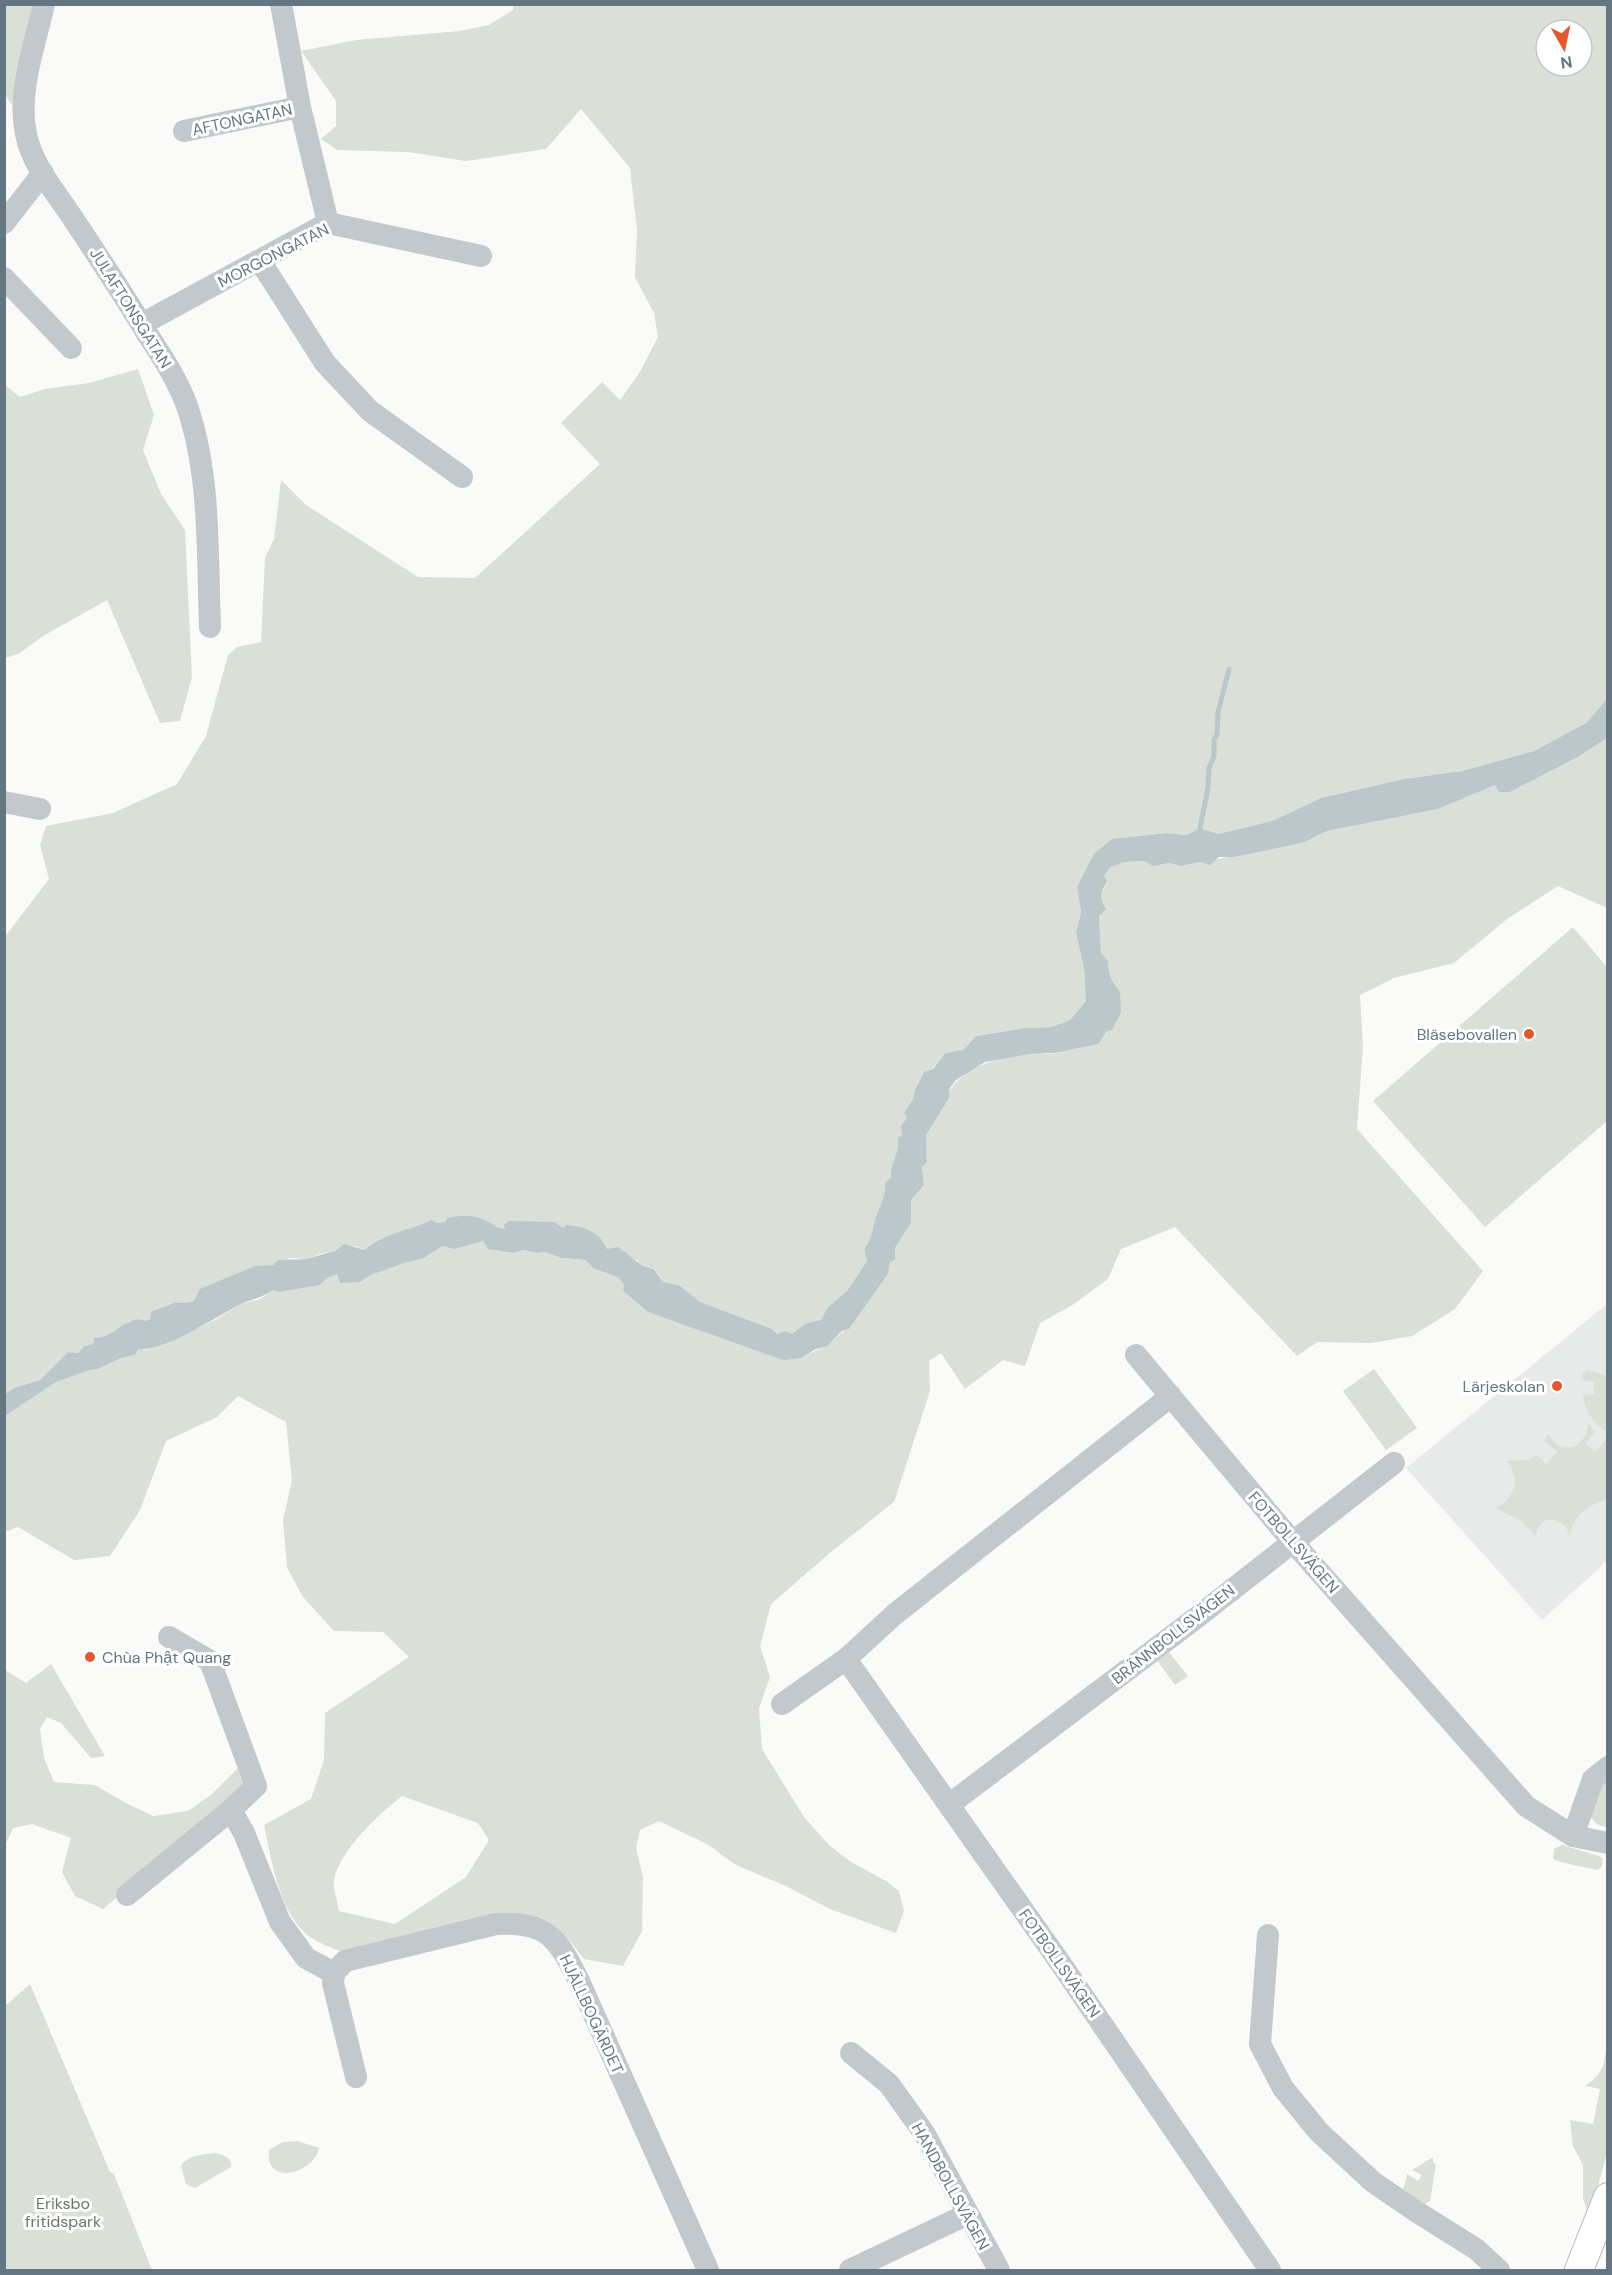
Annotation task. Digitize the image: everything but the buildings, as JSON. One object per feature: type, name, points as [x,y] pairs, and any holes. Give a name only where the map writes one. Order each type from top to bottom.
[{"type":"main road","points":[[1579,2271],[1608,2197]]},
{"type":"main road","points":[[1595,2271],[1608,2239]]},
{"type":"street","name":"JULAFTONSGATAN","points":[[44,4],[32,51],[24,109],[26,135],[43,173],[142,324],[173,375],[186,405],[197,439],[204,497],[210,627]]},
{"type":"street","name":"AFTONGATAN","points":[[281,4],[300,107],[328,223]]},
{"type":"street","name":"AFTONGATAN","points":[[184,131],[300,107]]},
{"type":"street","points":[[4,223],[43,173]]},
{"type":"street","name":"MORGONGATAN","points":[[142,324],[328,223],[482,256]]},
{"type":"street","points":[[260,261],[325,363],[370,411],[462,477]]},
{"type":"street","points":[[4,278],[71,348]]},
{"type":"street","points":[[4,802],[40,808]]},
{"type":"street","name":"FOTBOLLSVÄGEN","points":[[1137,1355],[1292,1542],[1526,1806],[1573,1836],[1608,1843]]},
{"type":"street","points":[[782,1704],[846,1659],[895,1614],[1171,1396]]},
{"type":"street","name":"BRÄNNBOLLSVÄGEN","points":[[950,1804],[1196,1618],[1394,1463]]},
{"type":"street","points":[[127,1895],[231,1810],[256,1786],[210,1661],[169,1637]]},
{"type":"street","name":"FOTBOLLSVÄGEN","points":[[846,1659],[950,1804],[1270,2271]]},
{"type":"street","points":[[1573,1836],[1593,1779],[1608,1767]]},
{"type":"street","points":[[231,1810],[244,1833],[280,1922],[306,1958],[334,1973],[334,1993],[356,2077]]},
{"type":"street","name":"HJÄLLBOGÄRDET","points":[[334,1973],[345,1961],[496,1924],[513,1923],[544,1931],[556,1941],[565,1954],[583,1991],[708,2271]]},
{"type":"street","points":[[1268,1935],[1260,2044],[1283,2088],[1319,2133],[1373,2182],[1476,2248],[1499,2271]]},
{"type":"street","name":"HANDBOLLSVÄGEN","points":[[851,2053],[889,2084],[924,2133],[999,2271]]},
{"type":"street","points":[[850,2271],[968,2214]]},
{"type":"shaded area","points":[[1607,699],[1607,738],[1578,757],[1510,792],[1499,792],[1495,785],[1438,809],[1327,831],[1305,842],[1234,857],[1219,857],[1210,865],[1201,862],[1181,866],[1170,863],[1153,866],[1144,861],[1125,862],[1110,867],[1104,876],[1107,881],[1101,895],[1106,909],[1099,916],[1101,953],[1108,961],[1111,978],[1120,992],[1121,1012],[1112,1030],[1106,1032],[1098,1044],[1054,1053],[1029,1054],[985,1062],[956,1080],[949,1089],[949,1098],[926,1135],[927,1162],[922,1167],[924,1185],[911,1200],[911,1223],[895,1248],[895,1260],[890,1262],[888,1274],[849,1329],[842,1331],[827,1346],[814,1350],[802,1358],[783,1360],[648,1312],[623,1291],[624,1285],[619,1278],[593,1268],[585,1260],[561,1258],[546,1252],[523,1250],[513,1253],[488,1249],[483,1241],[454,1249],[443,1246],[422,1259],[371,1275],[360,1282],[340,1283],[337,1274],[327,1278],[320,1285],[279,1292],[273,1290],[239,1305],[175,1340],[149,1349],[139,1349],[135,1355],[56,1382],[5,1416],[5,1394],[14,1388],[40,1380],[68,1352],[78,1353],[84,1346],[93,1344],[94,1338],[108,1335],[132,1320],[150,1319],[151,1312],[174,1302],[194,1301],[200,1289],[255,1266],[273,1265],[278,1260],[307,1259],[337,1250],[344,1244],[365,1250],[380,1239],[397,1232],[431,1220],[437,1223],[445,1222],[447,1218],[458,1216],[477,1217],[502,1229],[505,1229],[504,1225],[509,1221],[554,1222],[563,1228],[567,1225],[586,1229],[596,1234],[607,1249],[618,1247],[643,1266],[654,1269],[663,1282],[679,1285],[700,1302],[772,1329],[777,1334],[785,1331],[792,1334],[806,1323],[821,1320],[827,1308],[847,1291],[867,1261],[864,1249],[870,1239],[883,1198],[885,1183],[891,1177],[898,1148],[898,1137],[902,1136],[901,1126],[907,1118],[904,1113],[913,1099],[924,1072],[933,1069],[945,1053],[963,1050],[976,1036],[1025,1028],[1052,1027],[1070,1020],[1086,1001],[1084,968],[1076,933],[1081,912],[1077,887],[1094,854],[1112,839],[1166,833],[1186,835],[1200,828],[1218,834],[1272,821],[1321,798],[1404,779],[1462,771],[1534,751],[1586,723]]},
{"type":"shaded area","name":"Lärjeskolan","points":[[1607,1304],[1607,1561],[1542,1620],[1406,1468]]},
{"type":"green space","points":[[514,4],[1607,5],[1607,699],[1586,723],[1534,751],[1462,771],[1404,779],[1321,798],[1272,821],[1218,834],[1200,828],[1186,835],[1166,833],[1112,839],[1077,887],[1081,912],[1076,933],[1084,968],[1086,1001],[1070,1020],[1052,1027],[1025,1028],[976,1036],[963,1050],[945,1053],[932,1069],[924,1072],[913,1099],[904,1113],[907,1118],[902,1136],[898,1138],[898,1149],[891,1177],[885,1183],[883,1198],[871,1236],[864,1249],[867,1261],[847,1291],[827,1308],[821,1320],[806,1323],[792,1334],[777,1334],[772,1329],[700,1302],[679,1285],[663,1282],[655,1269],[643,1266],[637,1260],[607,1249],[563,1228],[500,1229],[486,1221],[447,1218],[445,1222],[437,1223],[431,1220],[388,1235],[365,1250],[355,1246],[307,1259],[290,1258],[273,1265],[255,1267],[194,1301],[174,1302],[167,1308],[151,1312],[150,1319],[129,1321],[113,1333],[94,1338],[93,1344],[84,1346],[78,1353],[68,1352],[40,1380],[14,1388],[5,1394],[4,938],[49,879],[40,845],[46,826],[113,813],[177,784],[206,736],[228,655],[237,647],[261,642],[265,558],[274,539],[281,480],[306,505],[418,577],[475,578],[600,464],[561,423],[602,382],[620,400],[640,372],[658,337],[654,313],[635,277],[637,230],[630,168],[581,109],[546,149],[466,161],[408,152],[337,150],[321,139],[336,126],[336,101],[301,51],[356,40],[459,31],[489,25],[513,10]]},
{"type":"green space","points":[[4,5],[42,5],[15,109],[5,95]]},
{"type":"green space","points":[[138,369],[154,415],[143,450],[161,494],[185,530],[192,677],[180,721],[160,723],[107,600],[43,636],[20,653],[5,658],[5,385],[20,397],[45,389],[89,383]]},
{"type":"green space","points":[[1607,738],[1607,908],[1558,886],[1507,919],[1454,963],[1394,978],[1360,995],[1363,1045],[1357,1129],[1483,1271],[1455,1309],[1412,1336],[1372,1343],[1317,1342],[1297,1356],[1175,1227],[1121,1249],[1108,1279],[1074,1304],[1040,1323],[1025,1366],[1003,1360],[965,1389],[941,1353],[929,1361],[930,1391],[894,1502],[771,1604],[760,1646],[770,1677],[759,1708],[762,1749],[804,1817],[829,1845],[851,1862],[886,1881],[899,1891],[904,1911],[896,1933],[830,1909],[786,1886],[736,1865],[707,1844],[659,1821],[640,1830],[636,1848],[643,1877],[642,1931],[623,1966],[584,1959],[566,1936],[550,1922],[529,1915],[516,1914],[500,1914],[347,1954],[325,1945],[305,1933],[289,1911],[277,1883],[264,1825],[311,1799],[324,1760],[325,1713],[409,1657],[383,1632],[334,1631],[303,1597],[287,1568],[283,1520],[292,1480],[286,1422],[238,1396],[217,1417],[166,1441],[140,1510],[110,1556],[74,1560],[18,1527],[5,1532],[5,1416],[56,1382],[135,1355],[139,1349],[146,1350],[167,1343],[215,1320],[241,1304],[260,1299],[273,1290],[320,1285],[327,1278],[338,1273],[360,1282],[371,1275],[422,1259],[443,1246],[483,1241],[489,1249],[513,1253],[523,1250],[546,1252],[561,1258],[585,1260],[593,1268],[619,1278],[624,1285],[623,1291],[648,1312],[802,1358],[826,1346],[849,1329],[888,1274],[890,1262],[895,1260],[895,1248],[911,1223],[911,1200],[924,1185],[922,1167],[926,1162],[926,1135],[943,1100],[962,1076],[989,1062],[1007,1057],[1056,1053],[1112,1030],[1115,1022],[1115,1004],[1108,961],[1101,954],[1099,916],[1101,894],[1107,882],[1104,876],[1110,866],[1125,862],[1145,861],[1153,866],[1170,863],[1181,866],[1305,842],[1327,831],[1438,809],[1495,785],[1510,792],[1578,757]],"holes":[[[402,1796],[478,1823],[489,1840],[466,1877],[395,1924],[339,1911],[334,1891],[334,1879],[344,1856],[372,1822]]]},
{"type":"green space","name":"Bläsebovallen","points":[[1573,927],[1607,967],[1607,1121],[1485,1227],[1373,1101]]},
{"type":"green space","points":[[1374,1369],[1417,1428],[1386,1450],[1343,1391]]},
{"type":"green space","points":[[1587,1370],[1607,1376],[1607,1432],[1594,1421],[1586,1407],[1583,1395],[1594,1394],[1594,1382],[1582,1380],[1583,1372]]},
{"type":"green space","points":[[1588,1424],[1595,1431],[1585,1444],[1596,1452],[1607,1438],[1607,1500],[1583,1512],[1575,1521],[1569,1535],[1566,1526],[1552,1519],[1540,1524],[1536,1536],[1520,1520],[1496,1508],[1508,1499],[1514,1487],[1514,1474],[1506,1461],[1529,1460],[1536,1455],[1547,1464],[1557,1452],[1545,1441],[1548,1434],[1557,1445],[1574,1446],[1582,1440]]},
{"type":"green space","points":[[1167,1650],[1188,1676],[1175,1685],[1156,1659]]},
{"type":"green space","points":[[51,1664],[105,1756],[91,1758],[61,1723],[47,1717],[40,1729],[44,1758],[54,1782],[95,1785],[153,1816],[188,1811],[211,1795],[239,1767],[246,1782],[202,1826],[103,1909],[75,1896],[62,1872],[71,1838],[32,1824],[13,1828],[5,1846],[5,1670],[26,1683]]},
{"type":"green space","points":[[1607,1778],[1607,1827],[1598,1825],[1591,1818],[1592,1800]]},
{"type":"green space","points":[[1562,1845],[1599,1856],[1603,1859],[1602,1866],[1598,1870],[1553,1859],[1554,1849]]},
{"type":"green space","name":"Eriksbo fritidspark","points":[[30,1984],[110,2172],[114,2174],[152,2270],[5,2270],[5,2006]]},
{"type":"green space","points":[[1607,2046],[1607,2152],[1588,2214],[1583,2198],[1583,2165],[1573,2146],[1570,2120],[1593,2124],[1600,2089],[1586,2085],[1602,2068]]},
{"type":"green space","points":[[297,2141],[319,2148],[315,2157],[300,2170],[290,2173],[274,2169],[270,2162],[269,2150],[283,2142]]},
{"type":"green space","points":[[216,2153],[229,2159],[231,2167],[195,2188],[186,2184],[181,2166],[184,2162],[196,2156]]},
{"type":"green space","points":[[1433,2157],[1436,2165],[1430,2201],[1425,2204],[1403,2191],[1407,2174],[1418,2181],[1422,2175],[1412,2170]]},
{"type":"waterway","points":[[1200,828],[1208,788],[1209,768],[1214,756],[1218,712],[1229,669]]},
{"type":"place","name":"Bläsebovallen","points":[[1529,1034]]},
{"type":"place","name":"Lärjeskolan","points":[[1557,1386]]},
{"type":"place","name":"Chùa Phật Quang","points":[[90,1657]]}]
